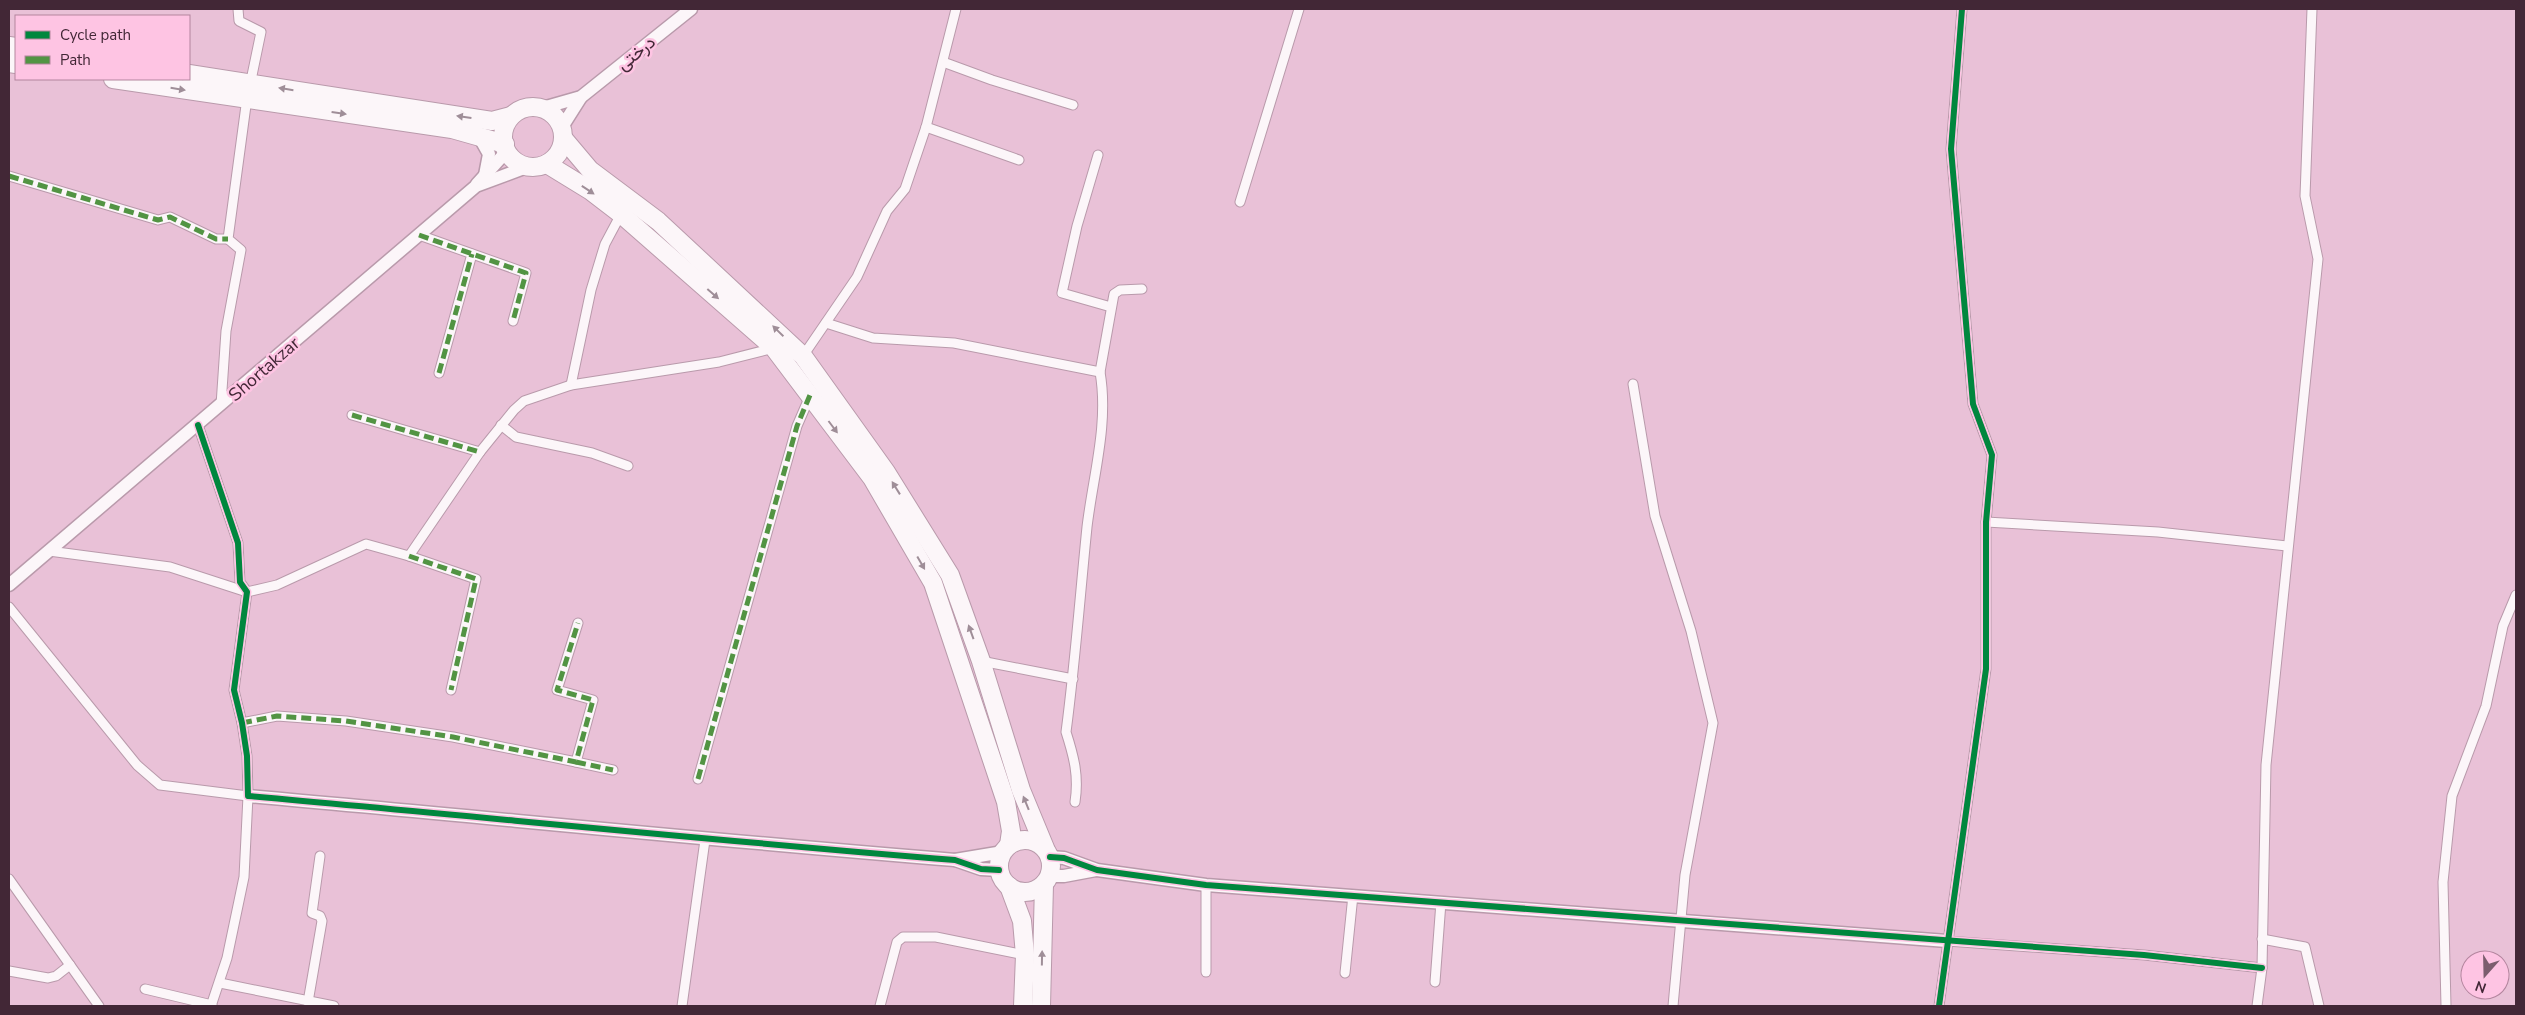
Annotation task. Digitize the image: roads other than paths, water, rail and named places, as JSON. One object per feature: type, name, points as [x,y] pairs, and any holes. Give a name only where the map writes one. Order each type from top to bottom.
[{"type":"highway","points":[[190,74],[248,91],[452,129],[506,148]]},
{"type":"highway","points":[[124,80],[248,91],[492,121],[511,116],[520,110],[539,108],[556,118],[562,133],[590,170],[658,221],[803,356],[886,472],[950,575],[981,661],[1021,790],[1047,852],[1041,1006]]},
{"type":"highway","points":[[511,116],[504,135],[506,148],[518,163],[527,167],[547,164],[556,158],[561,148],[562,133]]},
{"type":"highway","points":[[547,164],[591,191],[621,214],[774,348],[872,478],[933,583],[1006,802],[1011,831],[1006,848],[999,861],[999,870],[1009,886],[1022,921],[1025,955],[1023,1006]]},
{"type":"highway","points":[[1006,848],[1028,840],[1047,852]]},
{"type":"highway","points":[[1009,886],[1018,891],[1027,892],[1047,879]]},
{"type":"street","points":[[228,239],[248,91],[261,32],[240,21],[238,9]]},
{"type":"street","name":"درختی","points":[[582,97],[691,9]]},
{"type":"street","points":[[803,356],[857,276],[887,211],[905,189],[926,127],[956,9]]},
{"type":"street","points":[[1240,202],[1299,9]]},
{"type":"street","points":[[1939,1006],[1986,670],[1986,522],[1992,456],[1973,404],[1951,149],[1962,9]]},
{"type":"street","points":[[2257,1006],[2262,968],[2266,765],[2318,259],[2305,196],[2312,9]]},
{"type":"street","points":[[944,62],[992,80],[1073,105]]},
{"type":"street","points":[[539,108],[582,97]]},
{"type":"street","points":[[562,133],[582,97]]},
{"type":"street","points":[[926,127],[1018,160]]},
{"type":"street","points":[[480,138],[489,154],[485,174]]},
{"type":"street","points":[[476,186],[506,148]]},
{"type":"street","points":[[1098,155],[1077,226],[1062,293],[1065,296],[1111,307]]},
{"type":"street","name":"Shortakzar","points":[[9,585],[476,186],[527,167]]},
{"type":"street","points":[[9,176],[158,220],[170,217],[216,239],[228,239],[241,250],[226,331],[221,405]]},
{"type":"street","points":[[571,385],[591,290],[605,244],[621,214]]},
{"type":"street","points":[[419,235],[526,273],[513,321]]},
{"type":"street","points":[[440,373],[472,254]]},
{"type":"street","points":[[1075,802],[1078,784],[1075,759],[1066,732],[1088,526],[1100,446],[1103,392],[1100,372],[1111,307],[1116,292],[1142,289]]},
{"type":"street","points":[[826,323],[873,338],[954,343],[1100,372]]},
{"type":"street","points":[[409,556],[480,452],[501,425],[524,402],[571,385],[719,362],[774,348]]},
{"type":"street","points":[[1632,384],[1655,516],[1690,631],[1713,723],[1685,875],[1672,1006]]},
{"type":"street","points":[[698,779],[797,426],[810,395]]},
{"type":"street","points":[[352,415],[480,452]]},
{"type":"street","points":[[145,989],[212,1005],[220,982],[244,877],[248,796],[247,756],[234,690],[247,592],[240,582],[238,543],[198,425]]},
{"type":"street","points":[[501,425],[516,437],[592,453],[628,466]]},
{"type":"street","points":[[1986,522],[2158,532],[2288,546]]},
{"type":"street","points":[[49,551],[170,567],[247,592],[277,585],[366,544],[409,556],[476,580],[451,690]]},
{"type":"street","points":[[2446,1006],[2443,882],[2452,796],[2486,706],[2503,626],[2516,594]]},
{"type":"street","points":[[9,607],[137,765],[160,785],[248,796],[616,829],[705,840],[956,860],[981,868],[999,870]]},
{"type":"street","points":[[576,762],[593,700],[557,690],[578,623]]},
{"type":"street","points":[[981,661],[1073,679]]},
{"type":"street","points":[[242,724],[277,716],[346,722],[453,737],[613,770]]},
{"type":"street","points":[[682,1006],[705,840]]},
{"type":"street","points":[[956,860],[1006,848]]},
{"type":"street","points":[[1047,852],[1097,870],[1206,885],[2144,955],[2262,968]]},
{"type":"street","points":[[308,1002],[322,921],[320,916],[312,913],[320,856]]},
{"type":"street","points":[[1047,879],[1097,870]]},
{"type":"street","points":[[9,878],[99,1006]]},
{"type":"street","points":[[1206,885],[1206,972]]},
{"type":"street","points":[[1345,974],[1353,895]]},
{"type":"street","points":[[1435,982],[1441,902]]},
{"type":"street","points":[[880,1006],[897,942],[903,937],[936,937],[1025,955]]},
{"type":"street","points":[[2262,939],[2305,946],[2319,1006]]},
{"type":"street","points":[[9,971],[48,978],[56,976],[70,965]]},
{"type":"street","points":[[220,982],[334,1006]]}]
